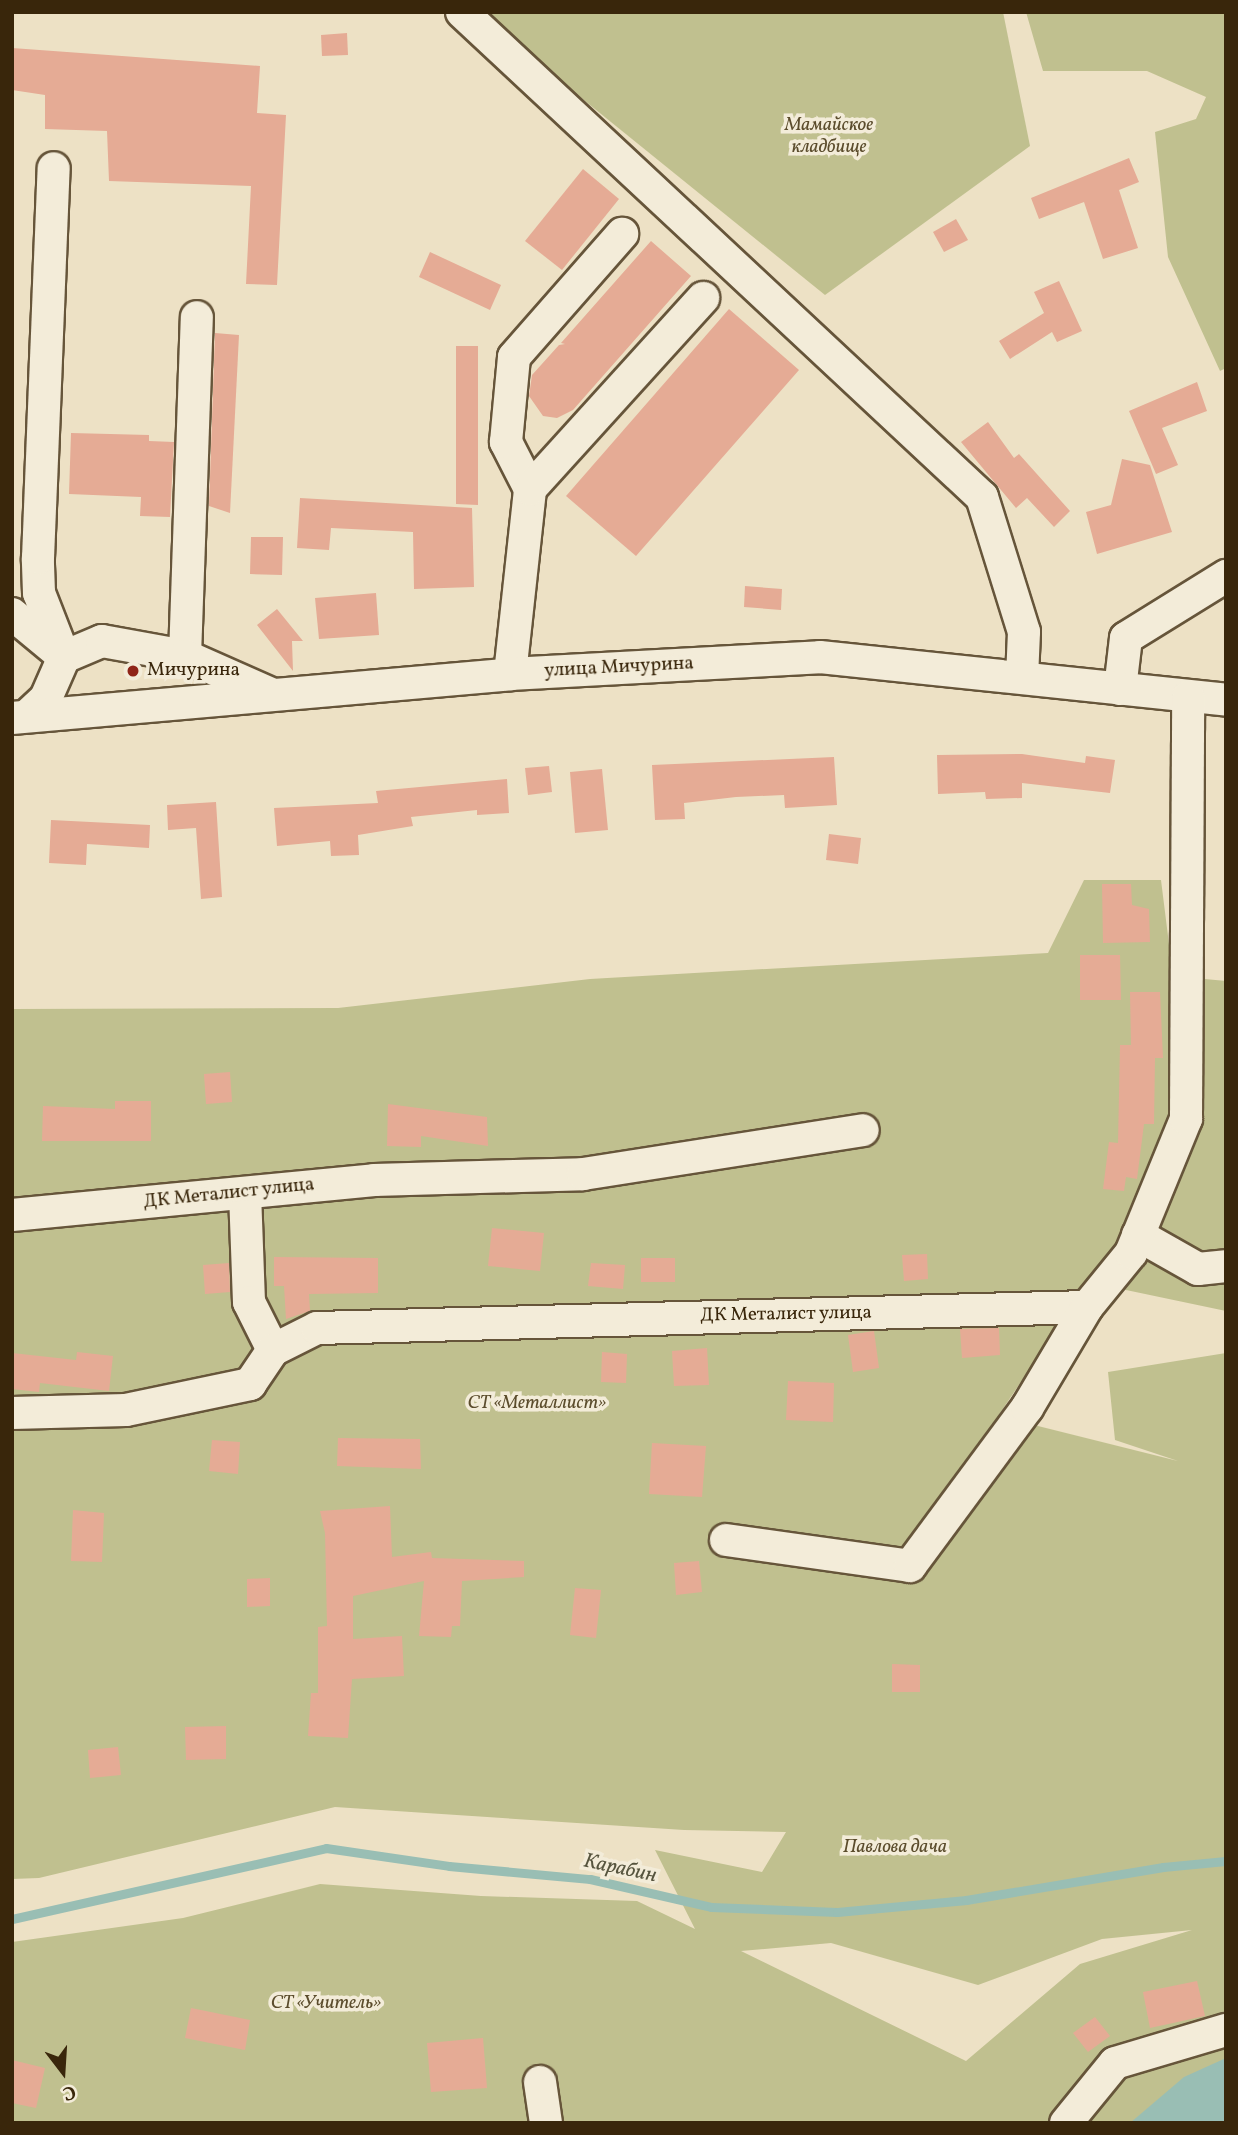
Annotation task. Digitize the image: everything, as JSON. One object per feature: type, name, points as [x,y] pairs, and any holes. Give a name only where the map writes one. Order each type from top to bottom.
[{"type":"street","points":[[462,12],[982,497],[1024,632],[1022,677]]},
{"type":"street","points":[[54,169],[25,599],[64,657]]},
{"type":"street","points":[[510,674],[530,489],[506,442],[514,357],[622,234]]},
{"type":"street","points":[[530,489],[703,298]]},
{"type":"street","points":[[185,656],[197,317]]},
{"type":"street","points":[[1120,689],[1126,638],[1226,576]]},
{"type":"street","points":[[12,614],[64,657]]},
{"type":"street","points":[[20,717],[46,698],[64,657],[102,641],[185,656],[277,696]]},
{"type":"street","name":"улица Мичурина","points":[[20,717],[510,674],[820,657],[1226,700]]},
{"type":"street","points":[[726,1540],[910,1566],[1027,1408],[1087,1307],[1131,1253],[1186,1119],[1188,696]]},
{"type":"street","name":"ДК Металист улица","points":[[12,1214],[374,1180],[583,1174],[863,1130]]},
{"type":"street","points":[[245,1193],[249,1302],[273,1350]]},
{"type":"street","points":[[1138,1235],[1198,1269],[1226,1266]]},
{"type":"street","name":"ДК Металист улица","points":[[12,1413],[126,1410],[250,1384],[273,1350],[317,1328],[1087,1307]]},
{"type":"street","points":[[1066,2123],[1115,2063],[1226,2030]]},
{"type":"street","points":[[541,2082],[546,2123]]},
{"type":"green space","name":"Мамайское кладбище","points":[[475,12],[1003,12],[1030,146],[825,295]]},
{"type":"green space","points":[[1026,12],[1226,12],[1226,368],[1220,371],[1168,257],[1155,132],[1196,119],[1206,97],[1147,71],[1043,71]]},
{"type":"green space","name":"СТ «Металлист»","points":[[1084,880],[1161,880],[1173,976],[1226,981],[1226,1311],[1088,1282],[998,1416],[1178,1461],[1115,1440],[1108,1372],[1226,1353],[1226,2123],[12,2123],[12,1942],[183,1918],[320,1884],[481,1896],[637,1901],[695,1929],[655,1850],[762,1872],[786,1832],[684,1830],[335,1807],[39,1878],[12,1879],[12,1009],[338,1008],[590,979],[1048,953]],"holes":[[[1192,1930],[1080,1964],[966,2061],[741,1951],[831,1943],[978,1985],[1102,1939]]]},
{"type":"water","points":[[1226,2058],[1226,2123],[1130,2123],[1184,2077]]},
{"type":"building","points":[[347,33],[348,55],[322,56],[321,35]]},
{"type":"building","points":[[12,48],[260,66],[257,113],[286,115],[277,285],[246,284],[251,186],[109,181],[107,131],[45,129],[45,95],[12,90]]},
{"type":"building","points":[[1129,158],[1139,182],[1119,190],[1138,248],[1103,259],[1084,202],[1039,219],[1031,198]]},
{"type":"building","points":[[583,169],[619,199],[562,270],[525,241]]},
{"type":"building","points":[[956,219],[968,240],[944,252],[933,232]]},
{"type":"building","points":[[651,241],[691,276],[573,410],[557,418],[543,416],[529,396],[532,375],[559,345],[565,344],[561,343]]},
{"type":"building","points":[[430,252],[501,285],[490,310],[419,277]]},
{"type":"building","points":[[1059,281],[1082,331],[1057,342],[1052,332],[1010,359],[999,341],[1044,313],[1034,292]]},
{"type":"building","points":[[729,309],[799,370],[636,556],[566,496]]},
{"type":"building","points":[[215,333],[239,335],[230,513],[209,506]]},
{"type":"building","points":[[456,346],[478,346],[478,505],[456,504]]},
{"type":"building","points":[[1197,382],[1207,411],[1162,428],[1178,465],[1156,474],[1129,411]]},
{"type":"building","points":[[988,422],[1014,458],[1019,454],[1070,511],[1054,527],[1027,498],[1016,508],[961,442]]},
{"type":"building","points":[[71,433],[149,435],[149,441],[174,442],[170,517],[140,516],[141,497],[69,494]]},
{"type":"building","points":[[1122,459],[1150,465],[1172,532],[1097,554],[1086,512],[1111,505]]},
{"type":"building","points":[[300,498],[472,508],[474,587],[414,589],[413,532],[331,528],[329,550],[297,548]]},
{"type":"building","points":[[251,537],[283,537],[282,575],[250,574]]},
{"type":"building","points":[[745,586],[782,589],[781,610],[744,607]]},
{"type":"building","points":[[376,593],[379,635],[319,639],[315,598]]},
{"type":"building","points":[[277,609],[303,641],[292,641],[293,671],[257,625]]},
{"type":"building","points":[[1022,754],[1085,763],[1086,756],[1115,760],[1110,793],[1022,783],[1022,798],[986,799],[985,792],[938,794],[937,755]]},
{"type":"building","points":[[834,757],[837,805],[785,808],[784,795],[736,797],[684,803],[685,819],[655,820],[652,765]]},
{"type":"building","points":[[549,766],[552,792],[528,795],[525,768]]},
{"type":"building","points":[[602,769],[608,830],[575,833],[570,772]]},
{"type":"building","points":[[507,779],[509,813],[477,815],[477,810],[411,817],[413,826],[358,835],[359,855],[331,856],[330,841],[277,846],[274,808],[378,803],[376,791]]},
{"type":"building","points":[[216,802],[222,897],[201,899],[196,828],[168,830],[167,805]]},
{"type":"building","points":[[51,820],[150,825],[149,848],[87,844],[86,865],[49,863]]},
{"type":"building","points":[[829,834],[861,838],[858,864],[826,860]]},
{"type":"building","points":[[1102,884],[1131,884],[1132,905],[1149,909],[1150,942],[1103,943]]},
{"type":"building","points":[[1080,955],[1120,955],[1121,1000],[1080,1000]]},
{"type":"building","points":[[1130,992],[1160,992],[1163,1058],[1155,1058],[1154,1124],[1144,1124],[1137,1179],[1126,1177],[1124,1191],[1103,1189],[1109,1142],[1118,1143],[1120,1045],[1131,1045]]},
{"type":"building","points":[[230,1072],[232,1102],[206,1104],[204,1074]]},
{"type":"building","points":[[115,1101],[151,1101],[151,1141],[42,1141],[43,1106],[115,1109]]},
{"type":"building","points":[[388,1104],[487,1117],[488,1146],[421,1136],[421,1147],[387,1146]]},
{"type":"building","points":[[492,1228],[544,1233],[540,1271],[488,1266]]},
{"type":"building","points":[[927,1254],[928,1279],[904,1281],[902,1255]]},
{"type":"building","points":[[274,1257],[378,1258],[378,1293],[309,1294],[310,1311],[286,1319],[284,1286],[274,1286]]},
{"type":"building","points":[[641,1258],[675,1258],[675,1282],[641,1282]]},
{"type":"building","points":[[229,1263],[230,1292],[205,1294],[203,1265]]},
{"type":"building","points":[[591,1263],[625,1265],[623,1289],[588,1286]]},
{"type":"building","points":[[999,1328],[1000,1355],[962,1358],[960,1329]]},
{"type":"building","points":[[874,1331],[879,1368],[853,1372],[848,1335]]},
{"type":"building","points":[[707,1348],[709,1385],[674,1386],[672,1351]]},
{"type":"building","points":[[77,1352],[113,1356],[109,1391],[40,1383],[39,1392],[12,1389],[12,1353],[76,1360]]},
{"type":"building","points":[[602,1352],[627,1354],[626,1383],[601,1382]]},
{"type":"building","points":[[788,1381],[834,1383],[833,1422],[786,1420]]},
{"type":"building","points":[[338,1438],[420,1439],[421,1469],[337,1466]]},
{"type":"building","points":[[212,1440],[240,1442],[238,1474],[209,1471]]},
{"type":"building","points":[[652,1443],[706,1446],[702,1497],[649,1494]]},
{"type":"building","points":[[390,1506],[392,1557],[431,1552],[432,1558],[524,1561],[524,1577],[462,1581],[460,1626],[452,1626],[451,1637],[419,1636],[424,1581],[353,1596],[353,1639],[402,1636],[404,1676],[352,1679],[348,1738],[308,1736],[311,1693],[318,1693],[318,1627],[327,1626],[325,1533],[320,1511]]},
{"type":"building","points":[[73,1510],[104,1513],[102,1562],[71,1561]]},
{"type":"building","points":[[699,1561],[702,1592],[676,1595],[674,1563]]},
{"type":"building","points":[[270,1578],[270,1606],[247,1607],[247,1579]]},
{"type":"building","points":[[575,1588],[601,1590],[596,1638],[570,1635]]},
{"type":"building","points":[[892,1664],[920,1665],[920,1692],[892,1692]]},
{"type":"building","points":[[226,1726],[226,1759],[186,1760],[185,1727]]},
{"type":"building","points":[[118,1747],[121,1775],[90,1778],[88,1750]]},
{"type":"building","points":[[1197,1981],[1205,2016],[1150,2028],[1143,1992]]},
{"type":"building","points":[[191,2008],[250,2020],[245,2050],[185,2038]]},
{"type":"building","points":[[1095,2017],[1110,2036],[1088,2052],[1073,2033]]},
{"type":"building","points":[[483,2038],[487,2088],[431,2092],[427,2043]]},
{"type":"building","points":[[12,2060],[45,2068],[36,2108],[12,2103]]},
{"type":"waterway","name":"Карабин","points":[[12,1919],[326,1848],[449,1866],[590,1879],[711,1907],[837,1912],[966,1900],[1163,1867],[1226,1861]]},
{"type":"place","name":"Мичурина","points":[[133,671]]},
{"type":"park label","name":"Павлова дача","points":[[895,1848]]},
{"type":"park label","name":"СТ «Учитель»","points":[[326,2004]]}]
